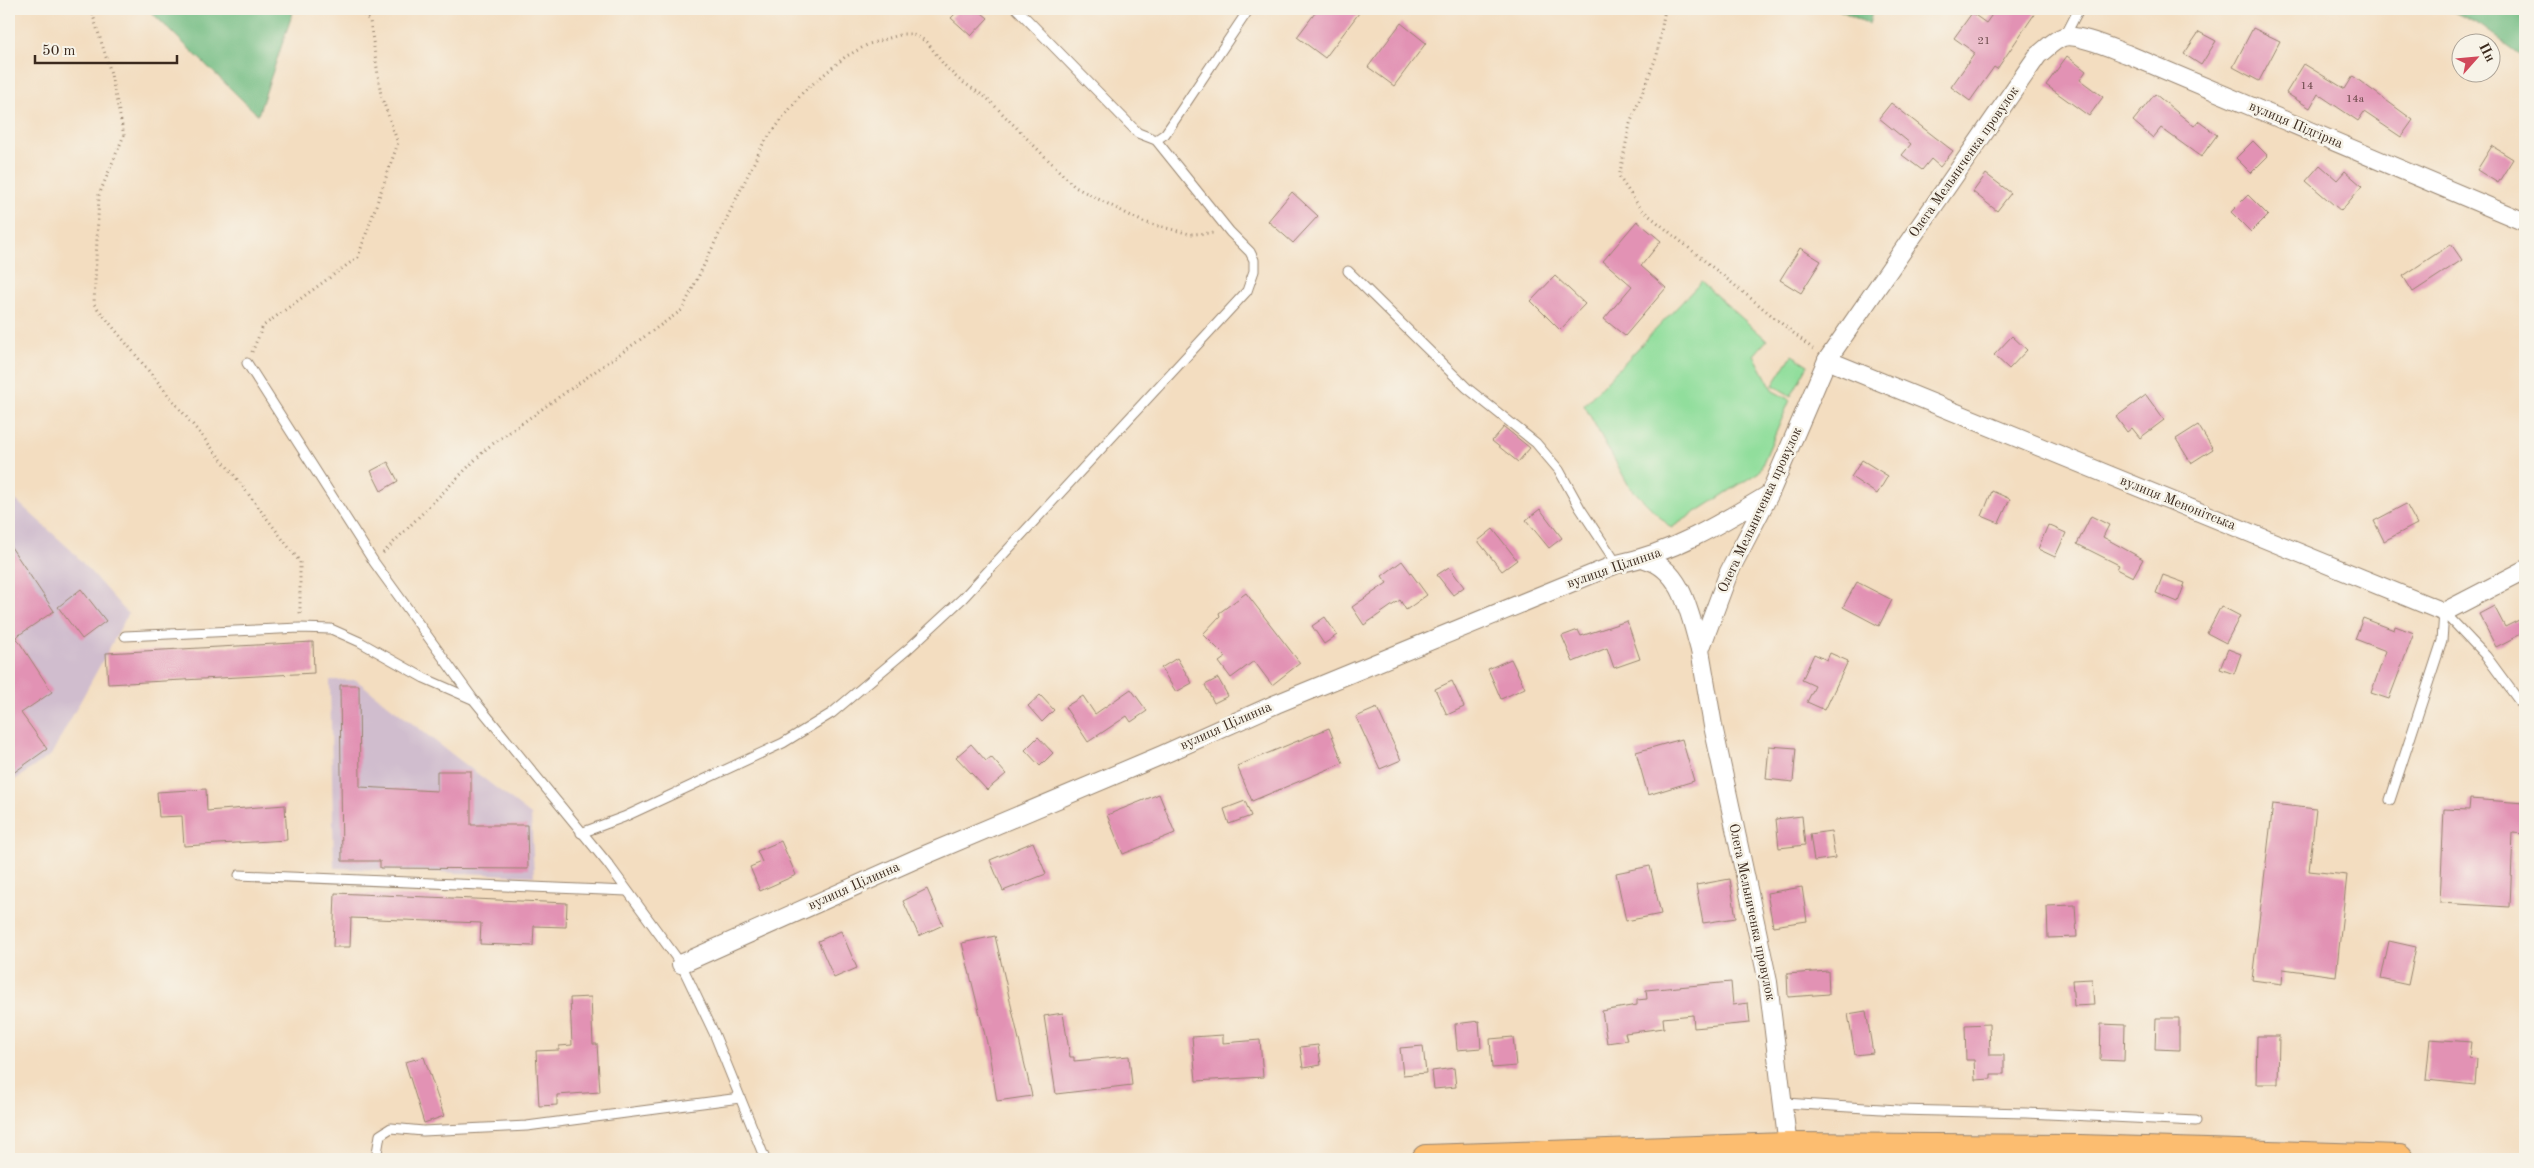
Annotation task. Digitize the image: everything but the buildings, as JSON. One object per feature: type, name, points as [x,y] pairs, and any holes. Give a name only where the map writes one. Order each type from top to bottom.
[{"type":"main road","points":[[1426,1159],[1788,1147],[2080,1149],[2398,1159]]},
{"type":"street","name":"Олега Мельниченка провулок","points":[[1788,1147],[1768,982],[1713,726],[1700,650],[1728,572],[1770,493],[1827,360],[2038,55],[2052,43],[2065,36]]},
{"type":"street","name":"вулиця Підгірна","points":[[2065,36],[2091,41],[2127,54],[2525,222]]},
{"type":"street","name":"вулиця Менонітська","points":[[1827,360],[2444,612]]},
{"type":"street","name":"вулиця Цілинна","points":[[681,964],[909,862],[1162,755],[1276,704],[1617,564],[1645,559],[1694,537],[1770,493]]},
{"type":"street","points":[[1645,559],[1658,562],[1678,586],[1686,600],[1700,650]]},
{"type":"street","points":[[2444,612],[2525,570]]},
{"type":"lane","points":[[582,833],[624,817],[783,743],[832,713],[908,649],[962,598],[1247,291],[1252,281],[1254,260],[1250,252],[1230,232],[1156,140],[1138,133],[1017,9]]},
{"type":"lane","points":[[1156,140],[1165,134],[1249,9]]},
{"type":"lane","points":[[2065,36],[2079,9]]},
{"type":"lane","points":[[1348,271],[1467,388],[1536,443],[1560,470],[1580,508],[1617,564]]},
{"type":"lane","points":[[247,363],[374,562],[473,699],[608,864],[681,964],[714,1033],[765,1159]]},
{"type":"lane","points":[[2444,612],[2486,656],[2525,709]]},
{"type":"lane","points":[[2390,800],[2442,641],[2444,612]]},
{"type":"lane","points":[[125,636],[300,628],[331,629],[360,642],[424,678],[473,699]]},
{"type":"lane","points":[[239,875],[627,892]]},
{"type":"lane","points":[[376,1159],[380,1135],[391,1128],[423,1131],[526,1126],[740,1098]]},
{"type":"lane","points":[[1784,1103],[1898,1110],[2026,1113],[2196,1121]]},
{"type":"path","points":[[91,9],[110,70],[124,135],[99,195],[94,304],[234,475],[300,562],[300,628]]},
{"type":"path","points":[[247,363],[263,326],[358,257],[398,143],[381,95],[370,21],[358,9]]},
{"type":"path","points":[[1665,9],[1658,54],[1630,124],[1619,177],[1641,208],[1827,360]]},
{"type":"path","points":[[374,562],[487,448],[682,310],[768,136],[803,92],[845,57],[870,44],[911,34],[927,42],[944,65],[958,79],[987,98],[1040,150],[1056,170],[1075,187],[1143,222],[1190,234],[1230,232]]},
{"type":"shaded area","points":[[9,494],[71,550],[128,614],[51,755],[9,784]]},
{"type":"shaded area","points":[[330,680],[356,680],[531,815],[534,876],[334,868]]},
{"type":"green space","points":[[148,9],[294,9],[258,115]]},
{"type":"green space","points":[[1837,9],[1873,9],[1869,24]]},
{"type":"green space","points":[[2448,9],[2525,9],[2525,58],[2502,41],[2502,32],[2490,32],[2480,25]]},
{"type":"green space","points":[[1701,282],[1767,340],[1754,355],[1773,391],[1790,400],[1759,472],[1671,528],[1629,486],[1584,405]]},
{"type":"green space","points":[[1792,355],[1808,365],[1791,396],[1773,385]]}]
